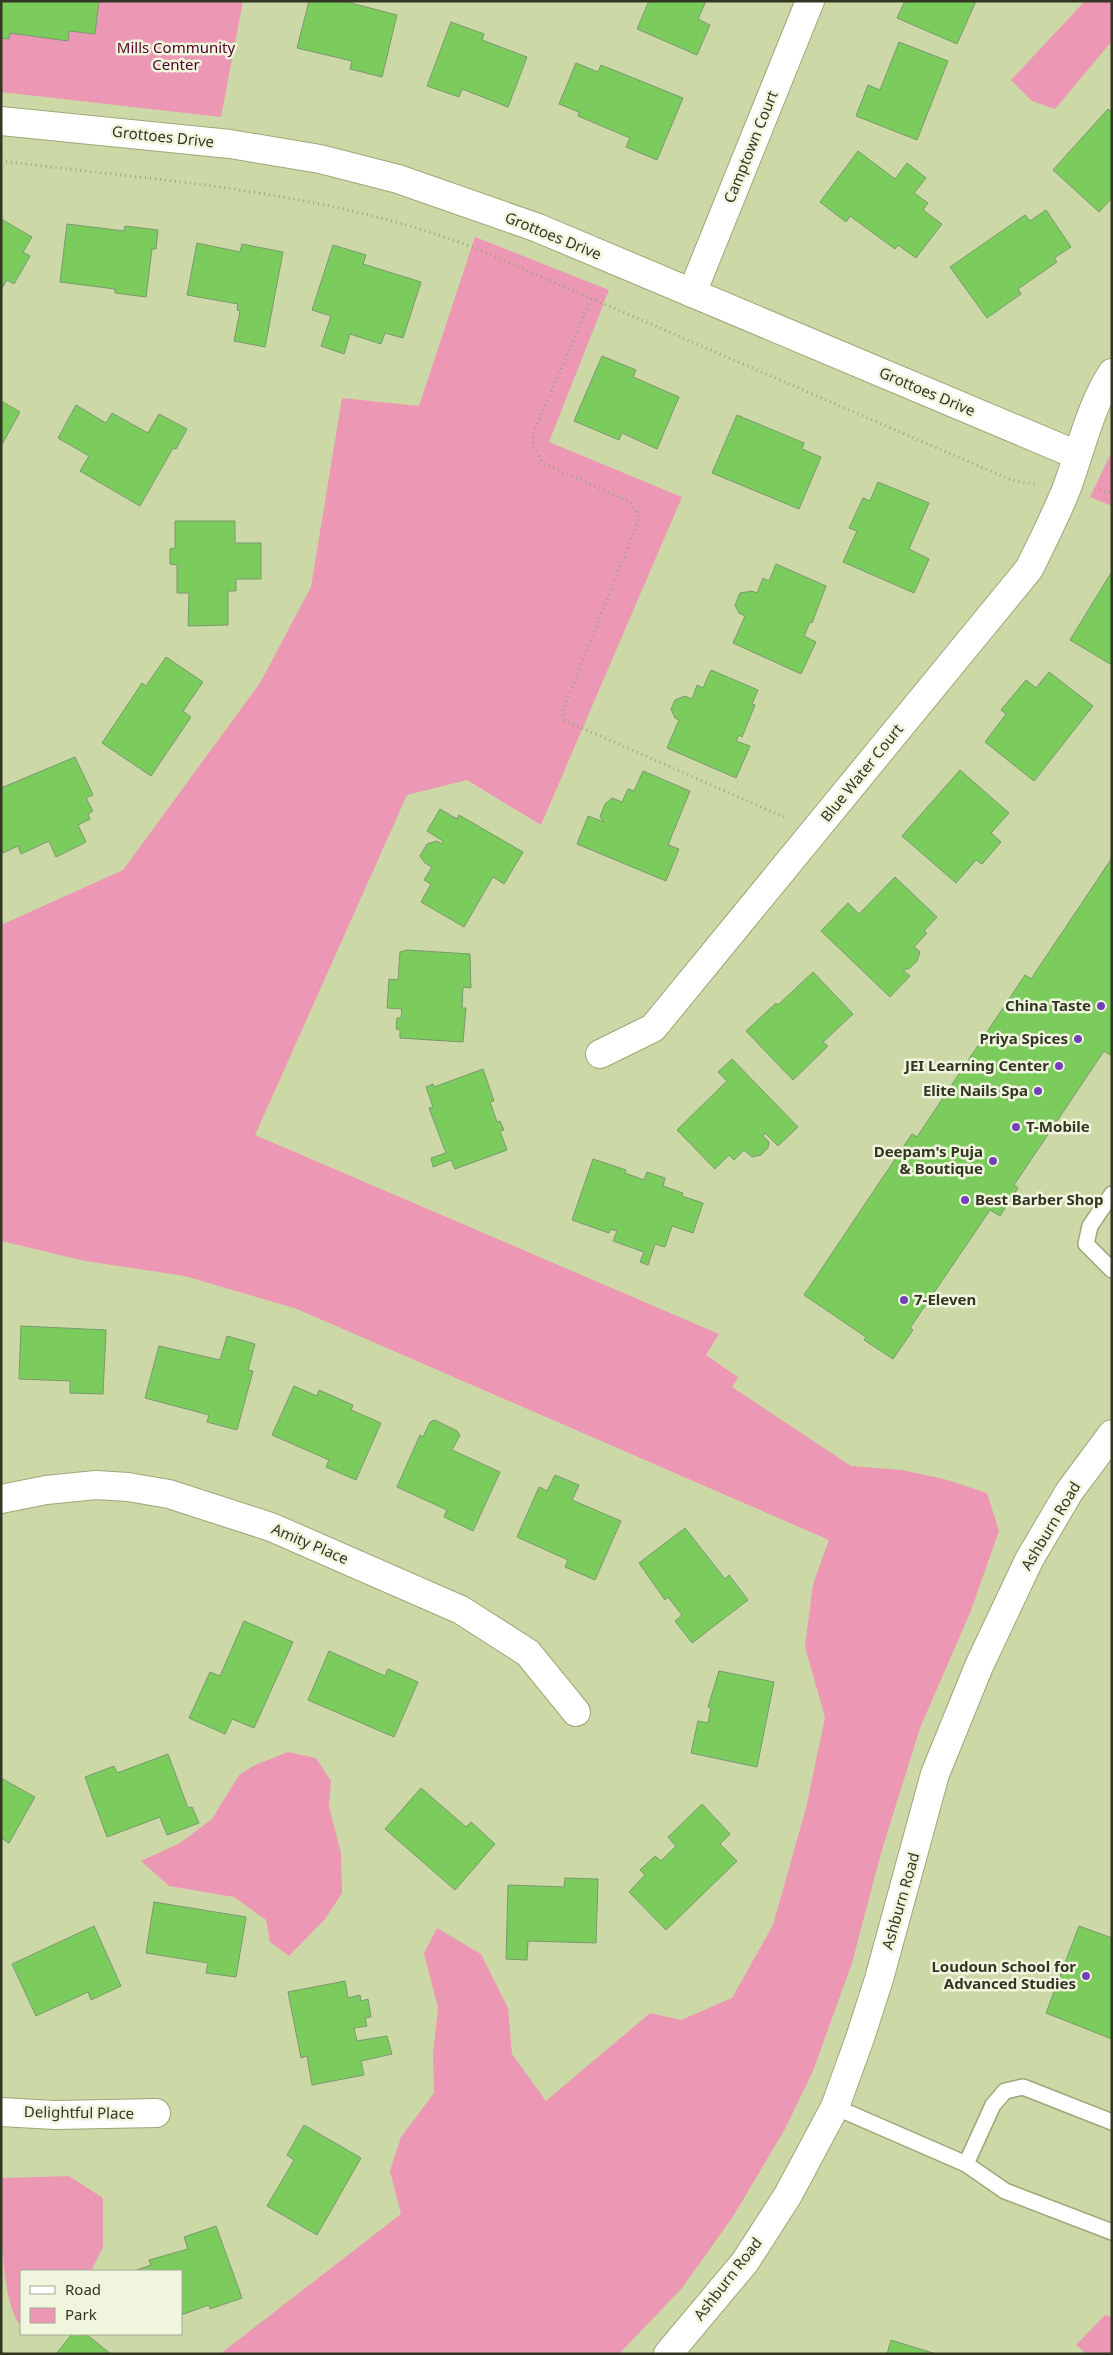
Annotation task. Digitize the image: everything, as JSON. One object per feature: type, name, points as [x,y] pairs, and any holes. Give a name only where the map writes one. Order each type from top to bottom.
[{"type":"street","name":"Camptown Court","points":[[692,293],[810,1]]},
{"type":"street","name":"Grottoes Drive","points":[[1,121],[230,144],[320,159],[398,179],[538,228],[1077,455]]},
{"type":"street","name":"Blue Water Court","points":[[600,1054],[653,1028],[1029,569],[1066,488],[1100,392],[1112,373]]},
{"type":"street","name":"Ashburn Road","points":[[671,2353],[745,2262],[788,2195],[835,2107],[879,1980],[936,1774],[979,1666],[1029,1560],[1069,1492],[1112,1434]]},
{"type":"street","name":"Amity Place","points":[[1,1499],[71,1487],[96,1485],[128,1487],[169,1494],[271,1527],[461,1610],[528,1653],[576,1712]]},
{"type":"street","name":"Delightful Place","points":[[1,2112],[55,2115],[156,2114]]},
{"type":"lane","points":[[1112,1194],[1090,1226],[1086,1244],[1112,1270]]},
{"type":"lane","points":[[966,2164],[993,2105],[1005,2091],[1023,2087],[1112,2122]]},
{"type":"lane","points":[[835,2107],[966,2164],[1005,2191],[1112,2232]]},
{"type":"path","points":[[1,161],[265,194],[350,210],[427,229],[1011,480],[1066,488]]},
{"type":"path","points":[[591,299],[533,434],[533,446],[543,463],[630,502],[640,516],[562,713],[564,720],[814,831]]},
{"type":"green space","name":"Mills Community Center","points":[[1,1],[243,1],[221,117],[1,92]]},
{"type":"green space","points":[[1085,1],[1112,1],[1112,41],[1055,109],[1032,101],[1011,80]]},
{"type":"green space","points":[[475,237],[609,290],[549,442],[682,497],[541,825],[467,780],[407,795],[255,1135],[719,1334],[706,1355],[738,1377],[732,1387],[851,1466],[902,1470],[944,1479],[987,1493],[999,1531],[970,1613],[920,1728],[881,1853],[852,1963],[813,2071],[785,2129],[734,2215],[682,2288],[619,2354],[220,2354],[401,2214],[390,2171],[401,2137],[434,2093],[433,2054],[438,2008],[424,1953],[437,1928],[481,1954],[508,2008],[512,2054],[546,2101],[650,2013],[681,2020],[732,1998],[773,1925],[806,1808],[825,1717],[805,1647],[813,1584],[829,1540],[297,1309],[185,1276],[85,1261],[1,1241],[1,925],[123,870],[260,683],[311,587],[342,398],[419,406]]},
{"type":"green space","points":[[1112,451],[1112,506],[1090,497]]},
{"type":"green space","points":[[288,1752],[316,1758],[331,1781],[329,1807],[341,1853],[342,1893],[325,1919],[289,1956],[270,1942],[266,1920],[234,1897],[169,1886],[141,1861],[180,1843],[212,1819],[239,1775],[255,1765]]},
{"type":"green space","points":[[69,2176],[103,2198],[103,2247],[92,2270],[20,2270],[20,2324],[14,2315],[5,2279],[1,2178]]},
{"type":"green space","points":[[1105,2315],[1112,2317],[1112,2354],[1087,2354],[1076,2345]]},
{"type":"building","name":"Mills Community Center","points":[[1,1],[99,1],[95,34],[69,31],[68,41],[10,33],[9,39],[1,38]]},
{"type":"building","points":[[309,1],[343,1],[397,15],[382,77],[350,69],[352,61],[297,48]]},
{"type":"building","points":[[649,1],[706,1],[698,19],[710,25],[697,55],[637,29]]},
{"type":"building","points":[[905,1],[976,1],[957,44],[897,18]]},
{"type":"building","points":[[451,22],[484,34],[482,40],[527,57],[508,107],[462,89],[459,97],[427,86]]},
{"type":"building","points":[[899,42],[948,61],[917,140],[856,116],[868,85],[880,90]]},
{"type":"building","points":[[576,63],[598,72],[601,65],[683,98],[657,160],[626,147],[630,138],[578,116],[579,112],[559,104]]},
{"type":"building","points":[[1108,109],[1112,112],[1112,198],[1099,212],[1053,170]]},
{"type":"building","points":[[858,151],[895,179],[907,163],[926,178],[914,193],[928,203],[923,210],[942,224],[916,258],[898,245],[895,249],[850,216],[846,222],[820,202]]},
{"type":"building","points":[[1046,210],[1071,247],[1054,258],[1057,262],[1018,289],[1021,294],[987,318],[950,267],[1025,215],[1030,221]]},
{"type":"building","points":[[1,219],[32,237],[23,252],[30,256],[14,284],[7,280],[1,290]]},
{"type":"building","points":[[67,224],[124,231],[125,226],[158,230],[156,249],[152,249],[146,297],[115,293],[115,289],[60,282]]},
{"type":"building","points":[[197,243],[240,252],[242,244],[283,252],[265,347],[234,341],[240,311],[237,310],[238,304],[187,295]]},
{"type":"building","points":[[333,245],[366,255],[363,264],[421,282],[403,338],[385,333],[381,344],[350,334],[344,354],[321,346],[331,316],[312,310]]},
{"type":"building","points":[[602,356],[636,370],[633,377],[679,397],[657,449],[622,433],[619,440],[574,421]]},
{"type":"building","points":[[1,401],[20,412],[1,446]]},
{"type":"building","points":[[76,405],[106,423],[112,413],[148,433],[159,414],[187,429],[176,449],[173,448],[140,506],[80,471],[89,456],[58,438]]},
{"type":"building","points":[[737,415],[804,443],[802,449],[821,457],[799,509],[712,473]]},
{"type":"building","points":[[878,482],[929,503],[909,549],[929,559],[914,593],[843,562],[857,531],[849,528],[863,498],[870,501]]},
{"type":"building","points":[[175,521],[235,521],[235,543],[261,543],[261,579],[236,579],[236,591],[228,591],[228,625],[188,626],[189,593],[177,593],[177,565],[170,564],[170,549],[175,548]]},
{"type":"building","points":[[776,564],[826,586],[812,623],[810,622],[804,636],[816,642],[801,674],[733,643],[745,616],[739,613],[735,605],[740,593],[752,591],[757,593],[763,578],[769,581]]},
{"type":"building","points":[[1112,574],[1112,665],[1070,640]]},
{"type":"building","points":[[166,657],[203,682],[183,711],[191,717],[151,776],[102,743],[142,683],[146,686]]},
{"type":"building","points":[[711,670],[758,690],[752,704],[755,705],[742,737],[739,735],[736,741],[750,746],[736,778],[667,748],[679,720],[675,718],[671,709],[675,700],[685,696],[692,699],[697,685],[703,688]]},
{"type":"building","points":[[1049,672],[1093,706],[1034,781],[985,742],[1006,714],[1001,710],[1026,680],[1036,688]]},
{"type":"building","points":[[75,757],[93,795],[86,798],[93,811],[88,814],[90,819],[78,825],[86,842],[56,857],[49,841],[21,854],[18,846],[3,853],[1,849],[1,788]]},
{"type":"building","points":[[960,770],[1009,813],[991,833],[1001,842],[982,864],[976,860],[956,883],[902,836]]},
{"type":"building","points":[[643,771],[690,791],[668,845],[679,849],[666,881],[577,844],[588,816],[604,822],[600,817],[605,804],[612,798],[622,802],[628,789],[634,791]]},
{"type":"building","points":[[440,809],[457,819],[459,815],[523,852],[504,884],[493,877],[464,927],[421,902],[431,884],[424,880],[432,867],[425,863],[420,856],[427,844],[437,841],[442,844],[443,841],[427,831]]},
{"type":"building","points":[[1112,858],[1112,1056],[1104,1051],[1014,1185],[1018,1188],[1000,1216],[990,1210],[910,1328],[913,1330],[893,1359],[864,1340],[866,1337],[804,1295],[912,1134],[917,1137],[1025,975],[1031,979]]},
{"type":"building","points":[[895,877],[937,917],[924,931],[927,933],[914,947],[920,952],[917,961],[910,968],[903,970],[910,976],[890,997],[821,931],[848,903],[859,914]]},
{"type":"building","points":[[407,950],[470,954],[471,988],[463,987],[462,1008],[466,1008],[463,1042],[400,1038],[400,1030],[396,1029],[397,1018],[401,1018],[402,1009],[387,1008],[389,979],[398,980],[400,952]]},
{"type":"building","points":[[813,972],[853,1014],[823,1042],[828,1046],[793,1080],[746,1031],[776,1003],[778,1005]]},
{"type":"building","points":[[732,1059],[798,1127],[778,1146],[765,1133],[763,1136],[769,1142],[768,1148],[761,1155],[752,1157],[744,1150],[734,1160],[729,1155],[715,1169],[677,1130],[727,1081],[718,1072]]},
{"type":"building","points":[[483,1069],[494,1101],[490,1102],[497,1122],[500,1121],[504,1130],[500,1131],[507,1150],[455,1169],[451,1160],[433,1167],[431,1158],[446,1153],[429,1108],[433,1107],[426,1087],[433,1084],[434,1087]]},
{"type":"building","points":[[593,1159],[626,1170],[625,1173],[644,1180],[647,1172],[665,1178],[663,1186],[683,1193],[682,1196],[703,1203],[693,1233],[672,1226],[665,1247],[655,1244],[648,1265],[640,1262],[644,1252],[613,1241],[617,1231],[611,1229],[609,1233],[572,1220]]},
{"type":"building","points":[[21,1326],[106,1330],[103,1394],[70,1393],[70,1381],[19,1379]]},
{"type":"building","points":[[227,1336],[255,1344],[248,1370],[253,1371],[237,1430],[207,1422],[209,1415],[145,1398],[159,1346],[220,1360]]},
{"type":"building","points":[[294,1386],[317,1396],[319,1390],[353,1405],[351,1410],[381,1423],[356,1480],[326,1467],[329,1460],[272,1435]]},
{"type":"building","points":[[435,1420],[457,1431],[460,1435],[452,1450],[500,1472],[473,1531],[444,1517],[447,1510],[397,1487],[420,1435],[423,1437],[430,1422]]},
{"type":"building","points":[[555,1475],[579,1485],[572,1500],[621,1521],[595,1580],[565,1567],[568,1560],[517,1537],[539,1487],[547,1491]]},
{"type":"building","points":[[685,1528],[725,1579],[729,1575],[748,1600],[692,1643],[675,1621],[682,1615],[668,1597],[665,1600],[639,1563]]},
{"type":"building","points":[[244,1621],[293,1642],[254,1728],[232,1719],[225,1734],[189,1718],[210,1672],[220,1676]]},
{"type":"building","points":[[329,1651],[385,1676],[388,1669],[418,1682],[394,1737],[308,1700]]},
{"type":"building","points":[[719,1671],[774,1682],[757,1767],[691,1753],[698,1721],[708,1723],[711,1708],[708,1707]]},
{"type":"building","points":[[168,1754],[188,1808],[192,1807],[199,1823],[167,1835],[160,1817],[107,1837],[85,1777],[114,1766],[117,1773]]},
{"type":"building","points":[[1,1778],[35,1797],[9,1843],[1,1838]]},
{"type":"building","points":[[421,1788],[466,1827],[471,1822],[495,1844],[455,1890],[385,1829]]},
{"type":"building","points":[[702,1804],[730,1834],[720,1844],[737,1861],[666,1930],[629,1892],[645,1875],[640,1870],[655,1856],[661,1861],[676,1846],[668,1837]]},
{"type":"building","points":[[565,1878],[598,1879],[596,1943],[528,1941],[527,1960],[506,1959],[508,1885],[564,1887]]},
{"type":"building","points":[[154,1902],[246,1917],[236,1977],[206,1973],[208,1963],[146,1953]]},
{"type":"building","points":[[94,1926],[121,1986],[91,2000],[88,1992],[36,2016],[12,1964]]},
{"type":"building","name":"Loudoun School for Advanced Studies","points":[[1079,1926],[1112,1938],[1112,2039],[1046,2013]]},
{"type":"building","points":[[345,1981],[348,1998],[360,1995],[361,2001],[368,1999],[371,2017],[365,2018],[367,2026],[354,2028],[357,2041],[387,2036],[392,2054],[361,2061],[364,2075],[312,2085],[307,2056],[301,2058],[288,1992]]},
{"type":"building","points":[[304,2125],[361,2158],[317,2235],[267,2206],[294,2160],[287,2155]]},
{"type":"building","points":[[216,2226],[242,2298],[210,2309],[209,2305],[182,2315],[182,2270],[137,2270],[151,2265],[149,2260],[188,2249],[184,2237]]},
{"type":"building","points":[[71,2335],[87,2335],[111,2354],[56,2354]]},
{"type":"building","points":[[891,2340],[936,2354],[887,2354]]},
{"type":"place","name":"China Taste","points":[[1101,1006]]},
{"type":"place","name":"Priya Spices","points":[[1078,1039]]},
{"type":"place","name":"JEI Learning Center","points":[[1059,1066]]},
{"type":"place","name":"Elite Nails Spa","points":[[1038,1091]]},
{"type":"place","name":"T-Mobile","points":[[1016,1127]]},
{"type":"place","name":"Deepam's Puja & Boutique","points":[[993,1161]]},
{"type":"place","name":"Best Barber Shop","points":[[965,1200]]},
{"type":"place","name":"7-Eleven","points":[[904,1300]]},
{"type":"place","name":"Loudoun School for Advanced Studies","points":[[1086,1976]]}]
